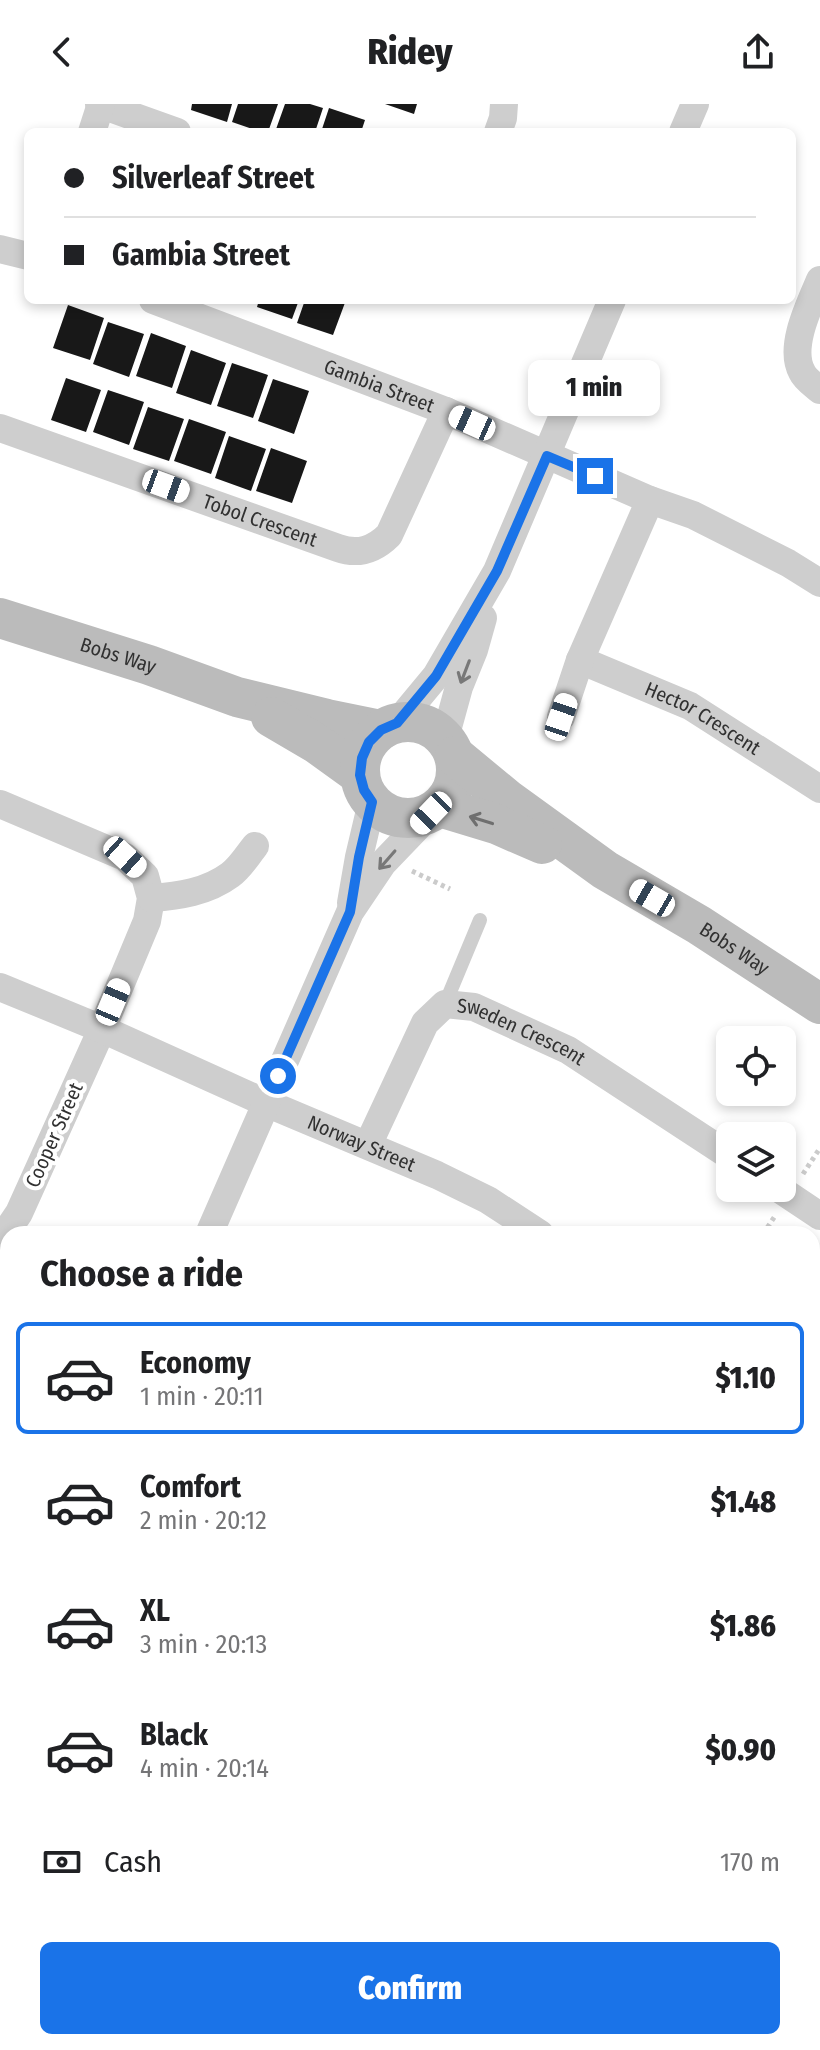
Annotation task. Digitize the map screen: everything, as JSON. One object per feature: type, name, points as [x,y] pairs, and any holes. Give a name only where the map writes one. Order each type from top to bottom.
[{"type":"street","points":[[93,128],[100,104],[166,128]]},
{"type":"street","points":[[499,128],[504,104]]},
{"type":"street","points":[[685,128],[695,104]]},
{"type":"street","points":[[0,249],[24,255]]},
{"type":"street","points":[[820,280],[803,323],[797,354],[802,373],[820,390]]},
{"type":"street","name":"Gambia Street","points":[[164,304],[446,411],[650,500],[693,515],[740,537],[820,583]]},
{"type":"street","points":[[350,912],[366,789],[362,758],[369,742],[389,726],[436,676],[497,571],[610,304]]},
{"type":"street","name":"Tobol Crescent","points":[[0,428],[338,548],[359,551],[381,543],[389,535],[446,411]]},
{"type":"street","points":[[561,717],[580,660],[650,500]]},
{"type":"street","points":[[212,1226],[350,912],[383,863],[451,793],[457,775],[450,747],[459,687],[474,650],[497,571]]},
{"type":"street","name":"Bobs Way","points":[[0,618],[149,665],[237,697],[327,719],[389,726]]},
{"type":"street","name":"Hector Crescent","points":[[580,660],[690,706],[820,789]]},
{"type":"street","name":"Bobs Way","points":[[237,697],[317,744],[366,789]]},
{"type":"street","points":[[389,726],[411,722],[424,724],[436,730],[450,747]]},
{"type":"street","name":"Bobs Way","points":[[450,747],[507,799],[605,870],[699,925],[820,1004]]},
{"type":"street","points":[[366,789],[382,811],[393,816],[419,817],[436,810]]},
{"type":"street","points":[[0,804],[125,857],[145,876],[151,898],[209,888],[232,874],[255,846]]},
{"type":"street","name":"Bobs Way","points":[[436,810],[496,824],[605,870]]},
{"type":"street","name":"Cooper Street","points":[[10,1226],[19,1213],[102,1029],[147,921],[151,898]]},
{"type":"street","name":"Norway Street","points":[[0,987],[437,1175],[488,1200],[528,1226]]},
{"type":"street","name":"Sweden Crescent","points":[[368,1145],[425,1023],[445,1004],[474,1007],[568,1050],[716,1147]]},
{"type":"street","points":[[796,1194],[820,1216]]},
{"type":"lane","points":[[445,1004],[480,920]]},
{"type":"path","points":[[408,870],[450,889]]},
{"type":"path","points":[[796,1176],[820,1148]]},
{"type":"building","points":[[192,104],[232,104],[227,122],[191,110]]},
{"type":"building","points":[[238,104],[278,104],[269,128],[249,128],[232,122]]},
{"type":"building","points":[[285,104],[310,104],[323,108],[316,128],[276,128]]},
{"type":"building","points":[[385,104],[417,104],[414,114]]},
{"type":"building","points":[[329,108],[365,120],[362,128],[322,128]]},
{"type":"building","points":[[258,304],[298,304],[292,319],[257,307]]},
{"type":"building","points":[[304,304],[345,304],[333,335],[297,323]]},
{"type":"building","points":[[68,305],[104,318],[90,360],[53,348]]},
{"type":"building","points":[[108,322],[144,334],[129,377],[93,364]]},
{"type":"building","points":[[151,333],[186,346],[172,388],[136,376]]},
{"type":"building","points":[[191,350],[226,363],[211,405],[176,393]]},
{"type":"building","points":[[232,363],[268,375],[253,418],[217,406]]},
{"type":"building","points":[[66,378],[101,390],[86,432],[51,420]]},
{"type":"building","points":[[273,379],[309,391],[294,434],[258,421]]},
{"type":"building","points":[[108,390],[144,402],[129,445],[93,432]]},
{"type":"building","points":[[148,407],[184,419],[169,461],[133,449]]},
{"type":"building","points":[[189,419],[226,432],[211,474],[174,461]]},
{"type":"building","points":[[229,436],[266,449],[251,491],[215,478]]},
{"type":"building","points":[[271,448],[307,461],[292,503],[256,491]]},
{"type":"route","points":[[278,1076],[350,912],[372,802],[364,790],[360,775],[362,758],[369,742],[381,730],[397,723],[436,676],[497,571],[547,456],[595,476]]}]
